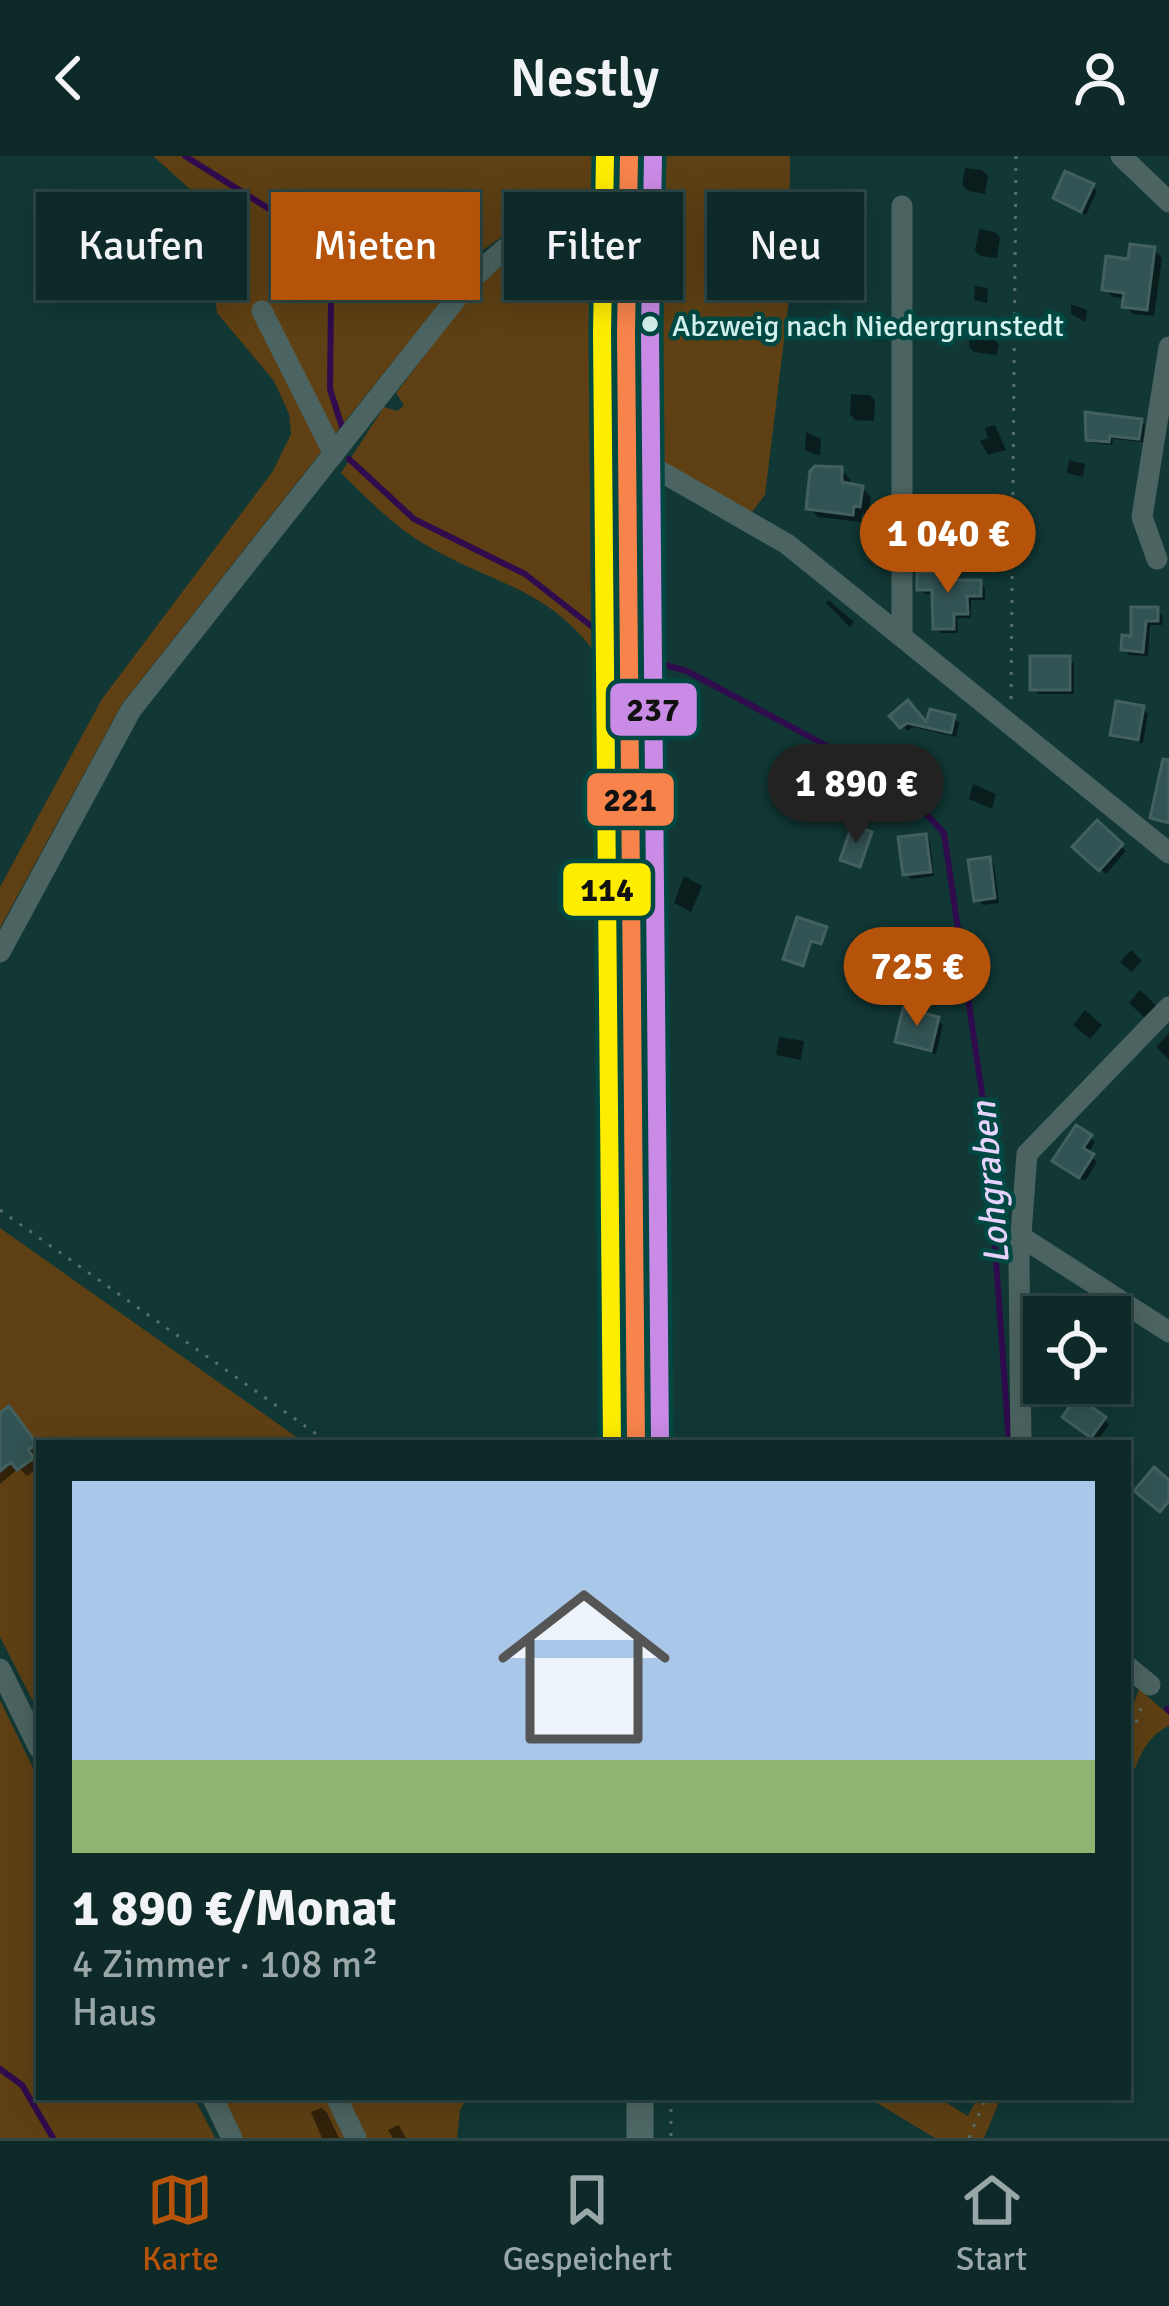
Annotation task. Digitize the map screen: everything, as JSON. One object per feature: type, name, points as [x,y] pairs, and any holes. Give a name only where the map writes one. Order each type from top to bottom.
[{"type":"main road","points":[[629,156],[630,192]]},
{"type":"main road","points":[[632,300],[638,463],[632,906],[636,1440]]},
{"type":"main road","points":[[640,2100],[640,2138]]},
{"type":"street","points":[[1121,156],[1169,202]]},
{"type":"street","points":[[902,206],[902,637]]},
{"type":"street","points":[[0,952],[131,710],[504,246]]},
{"type":"street","points":[[262,311],[334,454]]},
{"type":"street","points":[[1157,559],[1142,517],[1169,347]]},
{"type":"street","points":[[638,463],[787,544],[1169,853]]},
{"type":"street","points":[[1021,1440],[1020,1237],[1027,1154],[1169,1007]]},
{"type":"street","points":[[1020,1237],[1169,1332]]},
{"type":"street","points":[[0,1669],[36,1742]]},
{"type":"street","points":[[1131,1669],[1150,1685]]},
{"type":"street","points":[[213,2100],[232,2138]]},
{"type":"street","points":[[337,2100],[356,2138]]},
{"type":"path","points":[[1011,725],[1016,156]]},
{"type":"path","points":[[638,463],[658,372],[653,300]]},
{"type":"path","points":[[654,775],[667,1440]]},
{"type":"path","points":[[0,1210],[325,1440]]},
{"type":"path","points":[[1131,1737],[1150,1685]]},
{"type":"path","points":[[670,2100],[671,2138]]},
{"type":"path","points":[[969,2138],[985,2100]]},
{"type":"shaded area","points":[[153,156],[618,156],[607,178],[591,192],[504,192],[504,235],[480,254],[480,192],[271,192],[271,300],[443,300],[122,704],[0,928],[0,887],[102,699],[273,471],[291,434],[289,414],[274,381],[217,313],[215,300],[247,300],[247,192],[192,191]]},
{"type":"shaded area","points":[[651,156],[790,156],[790,192],[707,192],[707,300],[789,300],[765,495],[752,512],[654,457],[662,404],[663,344],[657,300],[683,300],[683,192],[651,192]]},
{"type":"shaded area","points":[[504,264],[504,300],[611,300],[610,419],[598,503],[609,552],[602,662],[582,637],[542,603],[414,538],[341,473],[384,407],[398,411],[404,405],[396,393],[466,301],[480,300],[480,286]]},
{"type":"shaded area","points":[[649,929],[658,1167],[661,1440],[648,1440],[645,931]]},
{"type":"shaded area","points":[[0,1228],[301,1440],[36,1440],[36,1707],[0,1637]]},
{"type":"shaded area","points":[[1139,1689],[1169,1715],[1169,1726],[1148,1743],[1131,1779],[1131,1712]]},
{"type":"shaded area","points":[[0,1700],[36,1774],[36,2100],[196,2100],[215,2138],[0,2138]]},
{"type":"shaded area","points":[[221,2100],[466,2100],[460,2110],[457,2138],[240,2138]]},
{"type":"shaded area","points":[[872,2100],[942,2100],[968,2116],[976,2100],[1000,2100],[984,2138],[935,2138]]},
{"type":"building","points":[[1065,171],[1094,184],[1081,212],[1053,198]]},
{"type":"building","points":[[1130,244],[1155,247],[1147,310],[1122,307],[1124,293],[1102,290],[1106,256],[1128,259]]},
{"type":"building","points":[[1085,412],[1142,419],[1139,439],[1086,440]]},
{"type":"building","points":[[815,466],[842,467],[842,482],[863,486],[860,507],[854,506],[853,515],[806,509],[810,471]]},
{"type":"building","points":[[917,572],[954,572],[954,580],[981,580],[981,596],[967,596],[968,614],[954,614],[954,629],[933,629],[932,590],[917,590]]},
{"type":"building","points":[[1131,607],[1158,607],[1158,621],[1146,621],[1143,652],[1121,650],[1122,635],[1131,636]]},
{"type":"building","points":[[1030,656],[1070,656],[1070,690],[1030,690]]},
{"type":"building","points":[[908,700],[926,722],[930,709],[955,715],[951,733],[907,723],[900,728],[889,716]]},
{"type":"building","points":[[1116,701],[1144,706],[1138,740],[1110,735]]},
{"type":"building","points":[[1163,759],[1169,760],[1169,823],[1150,818]]},
{"type":"building","points":[[1097,820],[1123,844],[1099,871],[1072,847]]},
{"type":"building","points":[[852,825],[872,832],[860,867],[840,860]]},
{"type":"building","points":[[926,834],[931,872],[903,875],[898,837]]},
{"type":"building","points":[[990,857],[995,898],[974,901],[968,860]]},
{"type":"building","points":[[797,917],[827,927],[821,944],[811,941],[803,966],[783,959]]},
{"type":"building","points":[[903,1008],[939,1017],[931,1051],[895,1042]]},
{"type":"building","points":[[1076,1125],[1092,1135],[1083,1148],[1094,1154],[1079,1178],[1052,1161]]},
{"type":"building","points":[[1072,1404],[1087,1404],[1106,1417],[1091,1438],[1062,1417]]},
{"type":"building","points":[[9,1406],[36,1443],[28,1450],[34,1458],[17,1470],[11,1462],[0,1471],[0,1413]]},
{"type":"building","points":[[1154,1467],[1169,1480],[1169,1501],[1160,1512],[1134,1491]]},
{"type":"waterway","name":"Lohgraben","points":[[185,156],[282,217],[331,301],[330,389],[342,427]]},
{"type":"waterway","name":"Lohgraben","points":[[349,459],[414,519],[525,574],[604,636]]},
{"type":"waterway","name":"Lohgraben","points":[[654,662],[687,671],[898,784],[944,833],[986,1121],[1009,1440]]},
{"type":"waterway","points":[[0,2069],[22,2085],[53,2138]]},
{"type":"transit line","name":"114","points":[[605,156],[602,333],[612,1440]]},
{"type":"transit line","name":"221","points":[[629,156],[626,333],[636,1440]]},
{"type":"transit line","name":"237","points":[[653,156],[650,333],[660,1440]]},
{"type":"place","name":"Abzweig nach Niedergrunstedt","points":[[650,324]]}]
